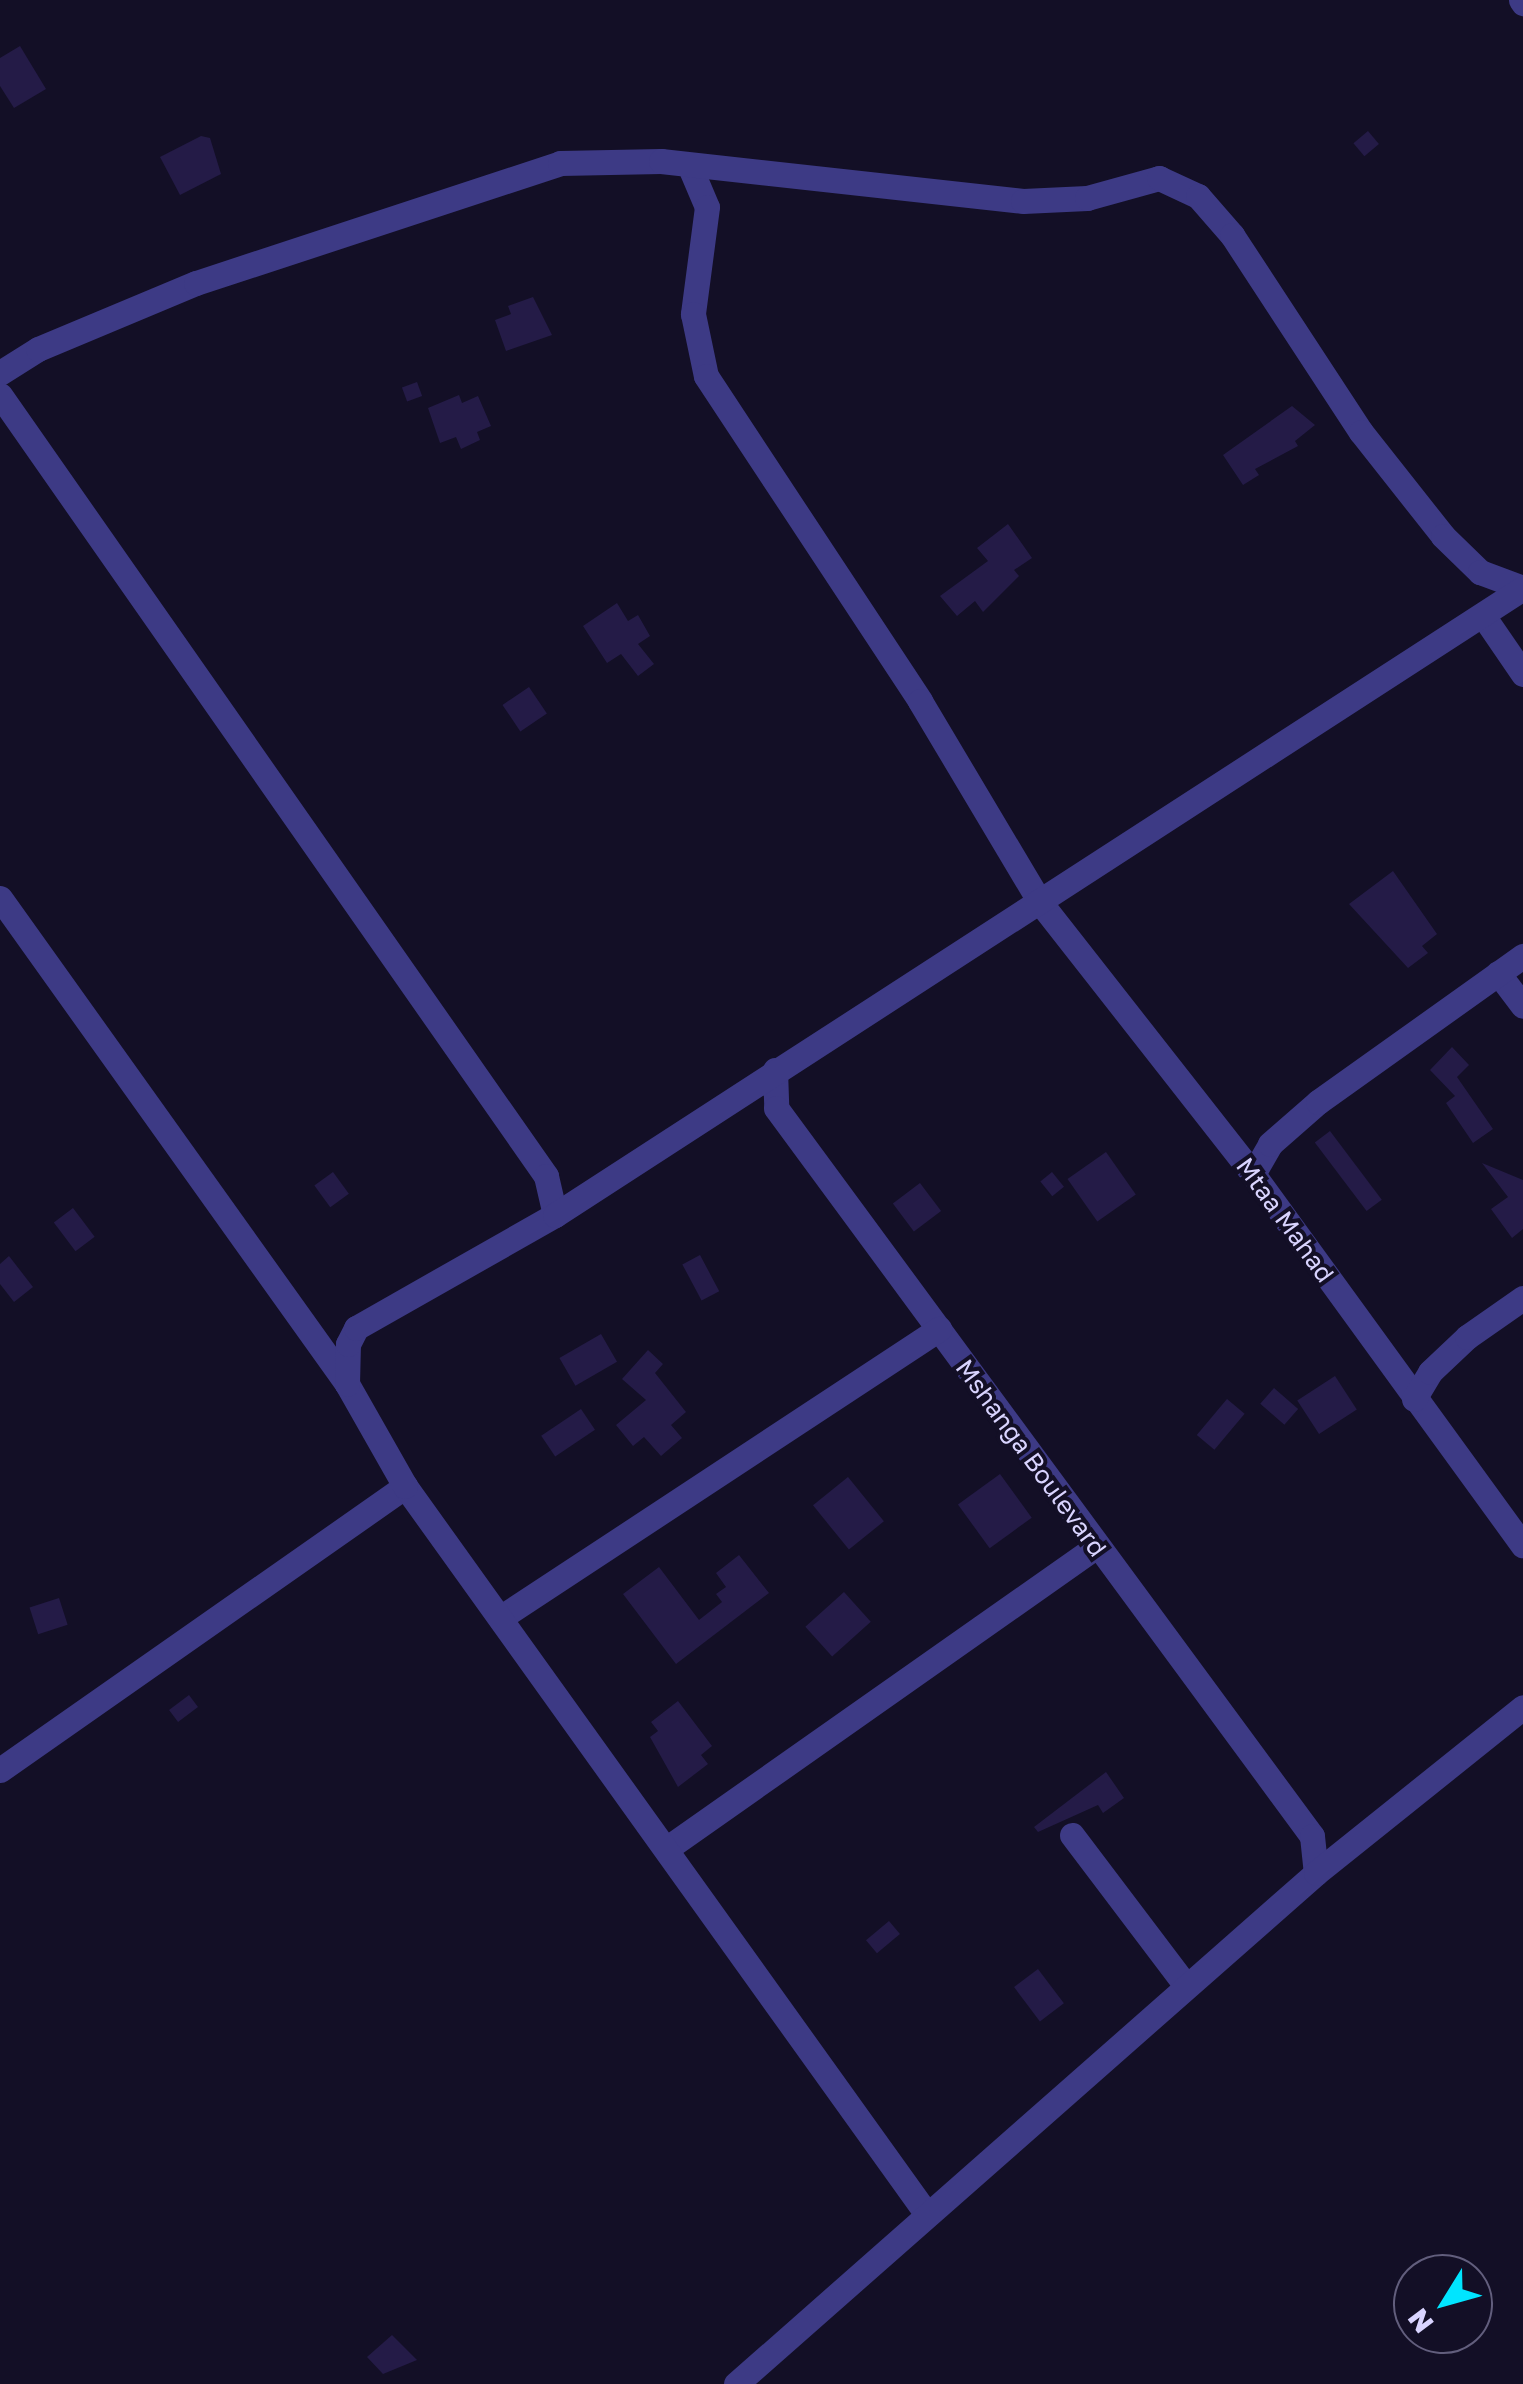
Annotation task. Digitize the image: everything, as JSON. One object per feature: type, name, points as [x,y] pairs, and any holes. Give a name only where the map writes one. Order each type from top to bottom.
[{"type":"street","points":[[0,374],[38,349],[196,283],[436,200],[560,163],[661,160],[690,167],[1023,202],[1087,198],[1159,178],[1198,196],[1232,235],[1361,432],[1442,536],[1480,572],[1523,588]]},
{"type":"street","name":"Mtaa Mahad","points":[[690,167],[708,207],[693,314],[706,376],[920,702],[1039,901],[1252,1174],[1523,1545]]},
{"type":"street","points":[[0,394],[546,1176],[555,1215]]},
{"type":"street","points":[[1480,572],[1482,618],[1523,674]]},
{"type":"street","points":[[304,1321],[356,1328],[555,1215],[1523,588]]},
{"type":"street","points":[[0,898],[304,1321],[347,1384],[405,1486],[926,2213]]},
{"type":"street","points":[[1252,1174],[1270,1144],[1318,1102],[1523,956]]},
{"type":"street","points":[[1498,974],[1523,1006]]},
{"type":"street","points":[[734,1096],[776,1108],[774,1070]]},
{"type":"street","name":"Mshanga Boulevard","points":[[776,1108],[1094,1548],[1312,1836]]},
{"type":"street","points":[[1414,1399],[1430,1372],[1467,1336],[1523,1298]]},
{"type":"street","points":[[347,1384],[345,1359],[356,1328]]},
{"type":"street","points":[[500,1618],[938,1329]]},
{"type":"street","points":[[0,1770],[405,1486]]},
{"type":"street","points":[[666,1849],[1094,1548]]},
{"type":"street","points":[[736,2384],[1316,1873],[1523,1707]]},
{"type":"street","points":[[1072,1835],[1186,1986]]},
{"type":"street","points":[[1316,1873],[1312,1836],[1362,1838]]},
{"type":"building","points":[[20,46],[46,89],[14,108],[0,86],[0,58]]},
{"type":"building","points":[[1368,131],[1379,144],[1364,156],[1353,143]]},
{"type":"building","points":[[201,136],[210,138],[221,174],[180,195],[160,157]]},
{"type":"building","points":[[533,297],[552,335],[506,351],[495,320],[511,314],[508,306]]},
{"type":"building","points":[[417,382],[422,396],[407,402],[402,387]]},
{"type":"building","points":[[459,395],[462,403],[478,396],[491,426],[477,432],[480,440],[461,449],[456,437],[440,443],[428,408]]},
{"type":"building","points":[[1292,406],[1315,425],[1295,441],[1298,446],[1255,469],[1259,475],[1243,485],[1223,455]]},
{"type":"building","points":[[1008,524],[1032,558],[1014,570],[1019,576],[983,612],[975,601],[957,616],[940,596],[988,561],[977,548]]},
{"type":"building","points":[[617,603],[628,621],[638,615],[650,636],[638,644],[654,664],[638,676],[621,654],[607,663],[583,626]]},
{"type":"building","points":[[529,687],[547,714],[520,731],[502,705]]},
{"type":"building","points":[[1393,871],[1437,934],[1422,946],[1428,953],[1408,968],[1349,904]]},
{"type":"building","points":[[1452,1047],[1469,1065],[1457,1077],[1493,1129],[1473,1143],[1446,1103],[1455,1096],[1430,1070]]},
{"type":"building","points":[[1330,1131],[1382,1200],[1367,1211],[1315,1142]]},
{"type":"building","points":[[1106,1152],[1136,1195],[1097,1222],[1067,1179]]},
{"type":"building","points":[[1482,1163],[1523,1180],[1523,1229],[1512,1238],[1491,1209],[1508,1197]]},
{"type":"building","points":[[333,1172],[349,1194],[330,1207],[314,1186]]},
{"type":"building","points":[[1052,1172],[1064,1187],[1052,1196],[1040,1181]]},
{"type":"building","points":[[920,1183],[941,1211],[914,1231],[893,1203]]},
{"type":"building","points":[[73,1208],[95,1237],[75,1251],[54,1222]]},
{"type":"building","points":[[700,1255],[719,1291],[702,1301],[682,1264]]},
{"type":"building","points":[[9,1256],[33,1287],[14,1302],[0,1284],[0,1264]]},
{"type":"building","points":[[601,1334],[617,1362],[575,1386],[559,1358]]},
{"type":"building","points":[[648,1350],[663,1364],[655,1373],[686,1412],[671,1425],[682,1438],[661,1456],[644,1437],[633,1446],[616,1425],[646,1400],[622,1379]]},
{"type":"building","points":[[1335,1376],[1357,1410],[1319,1434],[1297,1401]]},
{"type":"building","points":[[1274,1388],[1298,1409],[1284,1425],[1260,1404]]},
{"type":"building","points":[[1227,1399],[1245,1414],[1214,1450],[1197,1435]]},
{"type":"building","points":[[581,1409],[595,1430],[555,1457],[541,1436]]},
{"type":"building","points":[[1000,1474],[1032,1518],[990,1548],[958,1505]]},
{"type":"building","points":[[848,1477],[884,1521],[849,1550],[813,1505]]},
{"type":"building","points":[[739,1555],[769,1593],[676,1664],[623,1594],[659,1567],[699,1620],[722,1602],[716,1594],[726,1587],[716,1573]]},
{"type":"building","points":[[844,1592],[871,1622],[832,1657],[805,1627]]},
{"type":"building","points":[[59,1598],[68,1625],[38,1634],[30,1608]]},
{"type":"building","points":[[189,1695],[198,1707],[178,1722],[169,1710]]},
{"type":"building","points":[[678,1701],[712,1746],[701,1755],[708,1764],[678,1787],[650,1737],[658,1731],[651,1722]]},
{"type":"building","points":[[1106,1772],[1124,1798],[1103,1813],[1098,1805],[1038,1832],[1034,1827]]},
{"type":"building","points":[[889,1921],[900,1934],[877,1953],[866,1940]]},
{"type":"building","points":[[1038,1969],[1064,2003],[1040,2021],[1014,1987]]},
{"type":"building","points":[[392,2335],[417,2360],[383,2374],[367,2357]]}]
